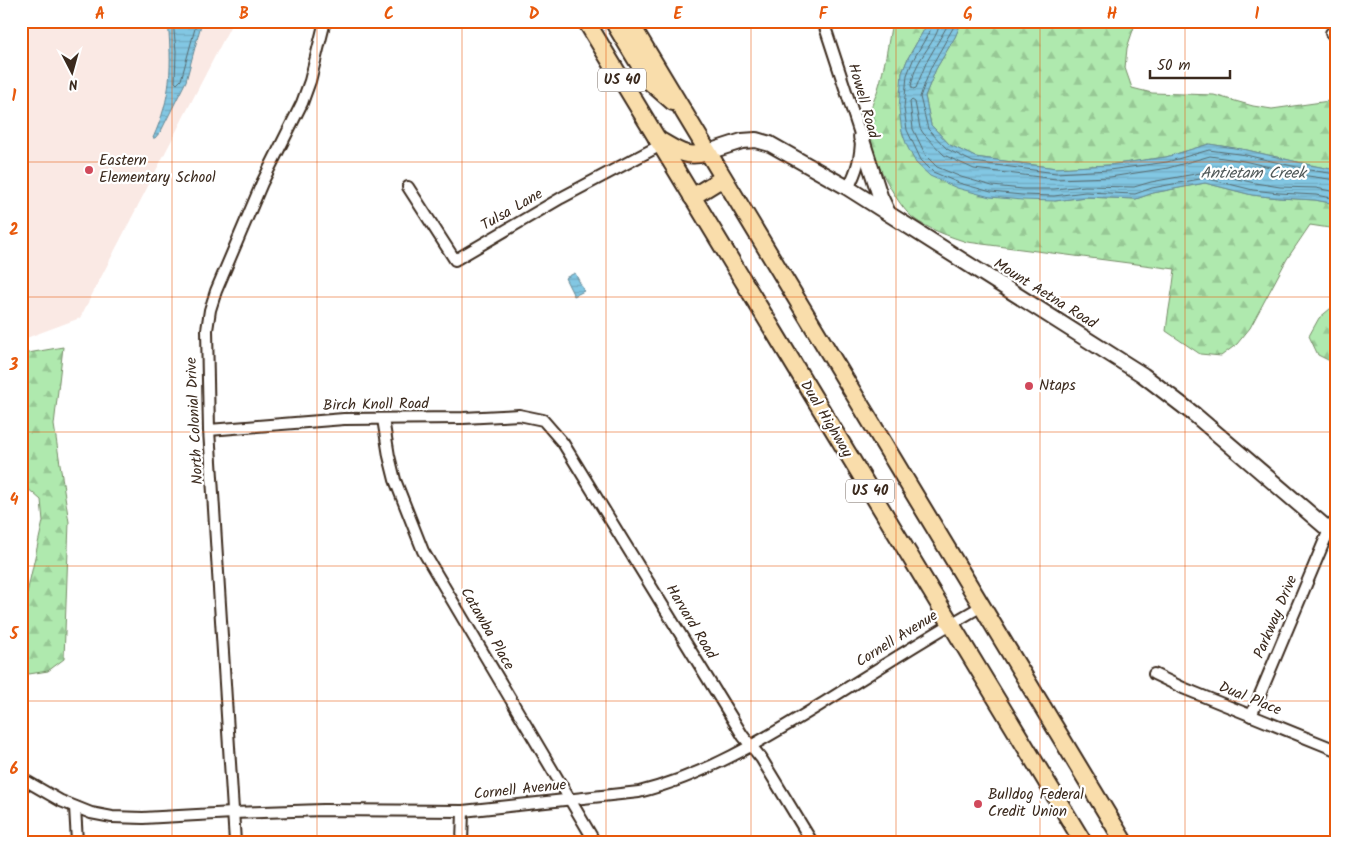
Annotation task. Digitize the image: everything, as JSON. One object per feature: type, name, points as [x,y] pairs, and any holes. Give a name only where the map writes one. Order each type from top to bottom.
[{"type":"main road","name":"Dual Highway","points":[[586,21],[1082,842]]},
{"type":"main road","points":[[613,21],[650,82],[684,111]]},
{"type":"main road","name":"US 40","points":[[629,21],[1124,842]]},
{"type":"main road","points":[[659,142],[689,156],[708,152]]},
{"type":"main road","points":[[692,196],[723,178]]},
{"type":"street","name":"North Colonial Drive","points":[[235,842],[209,430],[207,330],[210,310],[216,291],[262,183],[302,103],[313,73],[326,21]]},
{"type":"street","name":"Howell Road","points":[[823,21],[861,137],[859,164],[848,188]]},
{"type":"street","points":[[861,137],[880,196],[889,214]]},
{"type":"street","name":"Mount Aetna Road","points":[[708,152],[742,141],[756,140],[770,144],[848,188],[1143,375],[1195,415],[1332,533]]},
{"type":"street","name":"Tulsa Lane","points":[[408,187],[455,260],[659,142]]},
{"type":"street","name":"Birch Knoll Road","points":[[209,430],[344,419],[519,416],[543,420]]},
{"type":"street","name":"Catawba Place","points":[[383,419],[388,456],[394,480],[423,552],[450,594],[595,842]]},
{"type":"street","name":"Harvard Road","points":[[543,420],[564,443],[743,736],[761,758],[812,842]]},
{"type":"street","name":"Parkway Drive","points":[[1251,716],[1332,533]]},
{"type":"street","name":"Cornell Avenue","points":[[21,778],[75,808],[112,818],[323,810],[463,811],[639,792],[682,779],[751,746],[982,606]]},
{"type":"street","name":"Dual Place","points":[[1154,674],[1183,688],[1336,750]]},
{"type":"street","points":[[75,808],[76,842]]},
{"type":"street","points":[[462,842],[463,811]]},
{"type":"shaded area","name":"Eastern Elementary School","points":[[21,21],[233,21],[80,318],[21,340]]},
{"type":"green space","points":[[892,21],[929,21],[908,58],[902,73],[902,132],[1055,201],[1085,197],[1136,199],[1153,193],[1205,183],[1252,195],[1315,200],[1336,204],[1336,229],[1310,225],[1287,259],[1250,328],[1237,344],[1221,356],[1200,354],[1166,331],[1175,269],[967,242],[931,228],[912,217],[898,201],[877,163],[867,129],[868,119],[883,72]]},
{"type":"green space","points":[[962,21],[1136,21],[1127,48],[1125,68],[1132,88],[1152,93],[1214,95],[1253,106],[1272,109],[1336,100],[1336,170],[1247,150],[1209,144],[1166,157],[1109,165],[1056,168],[975,157],[950,145],[931,125],[925,96],[936,69]]},
{"type":"green space","points":[[1336,304],[1336,364],[1318,355],[1309,336],[1319,318]]},
{"type":"green space","points":[[63,347],[54,425],[69,522],[64,659],[48,671],[29,674],[21,666],[21,620],[43,521],[41,500],[26,487],[21,486],[21,358],[28,353]]},
{"type":"water","points":[[168,21],[202,21],[186,81],[161,131],[153,138],[164,108],[169,81]]},
{"type":"water","name":"Antietam Creek","points":[[929,21],[962,21],[936,69],[925,96],[931,125],[950,145],[975,157],[1056,168],[1109,165],[1166,157],[1209,144],[1247,150],[1336,170],[1336,204],[1315,200],[1252,195],[1205,183],[1153,193],[1136,199],[1085,197],[1055,201],[1022,200],[990,197],[957,188],[930,176],[916,163],[907,146],[902,132],[899,109],[902,73],[908,58]]},
{"type":"water","points":[[575,273],[584,291],[574,296],[565,278]]},
{"type":"place","name":"Eastern Elementary School","points":[[89,170]]},
{"type":"place","name":"Ntaps","points":[[1029,386]]},
{"type":"place","name":"Bulldog Federal Credit Union","points":[[978,804]]}]
